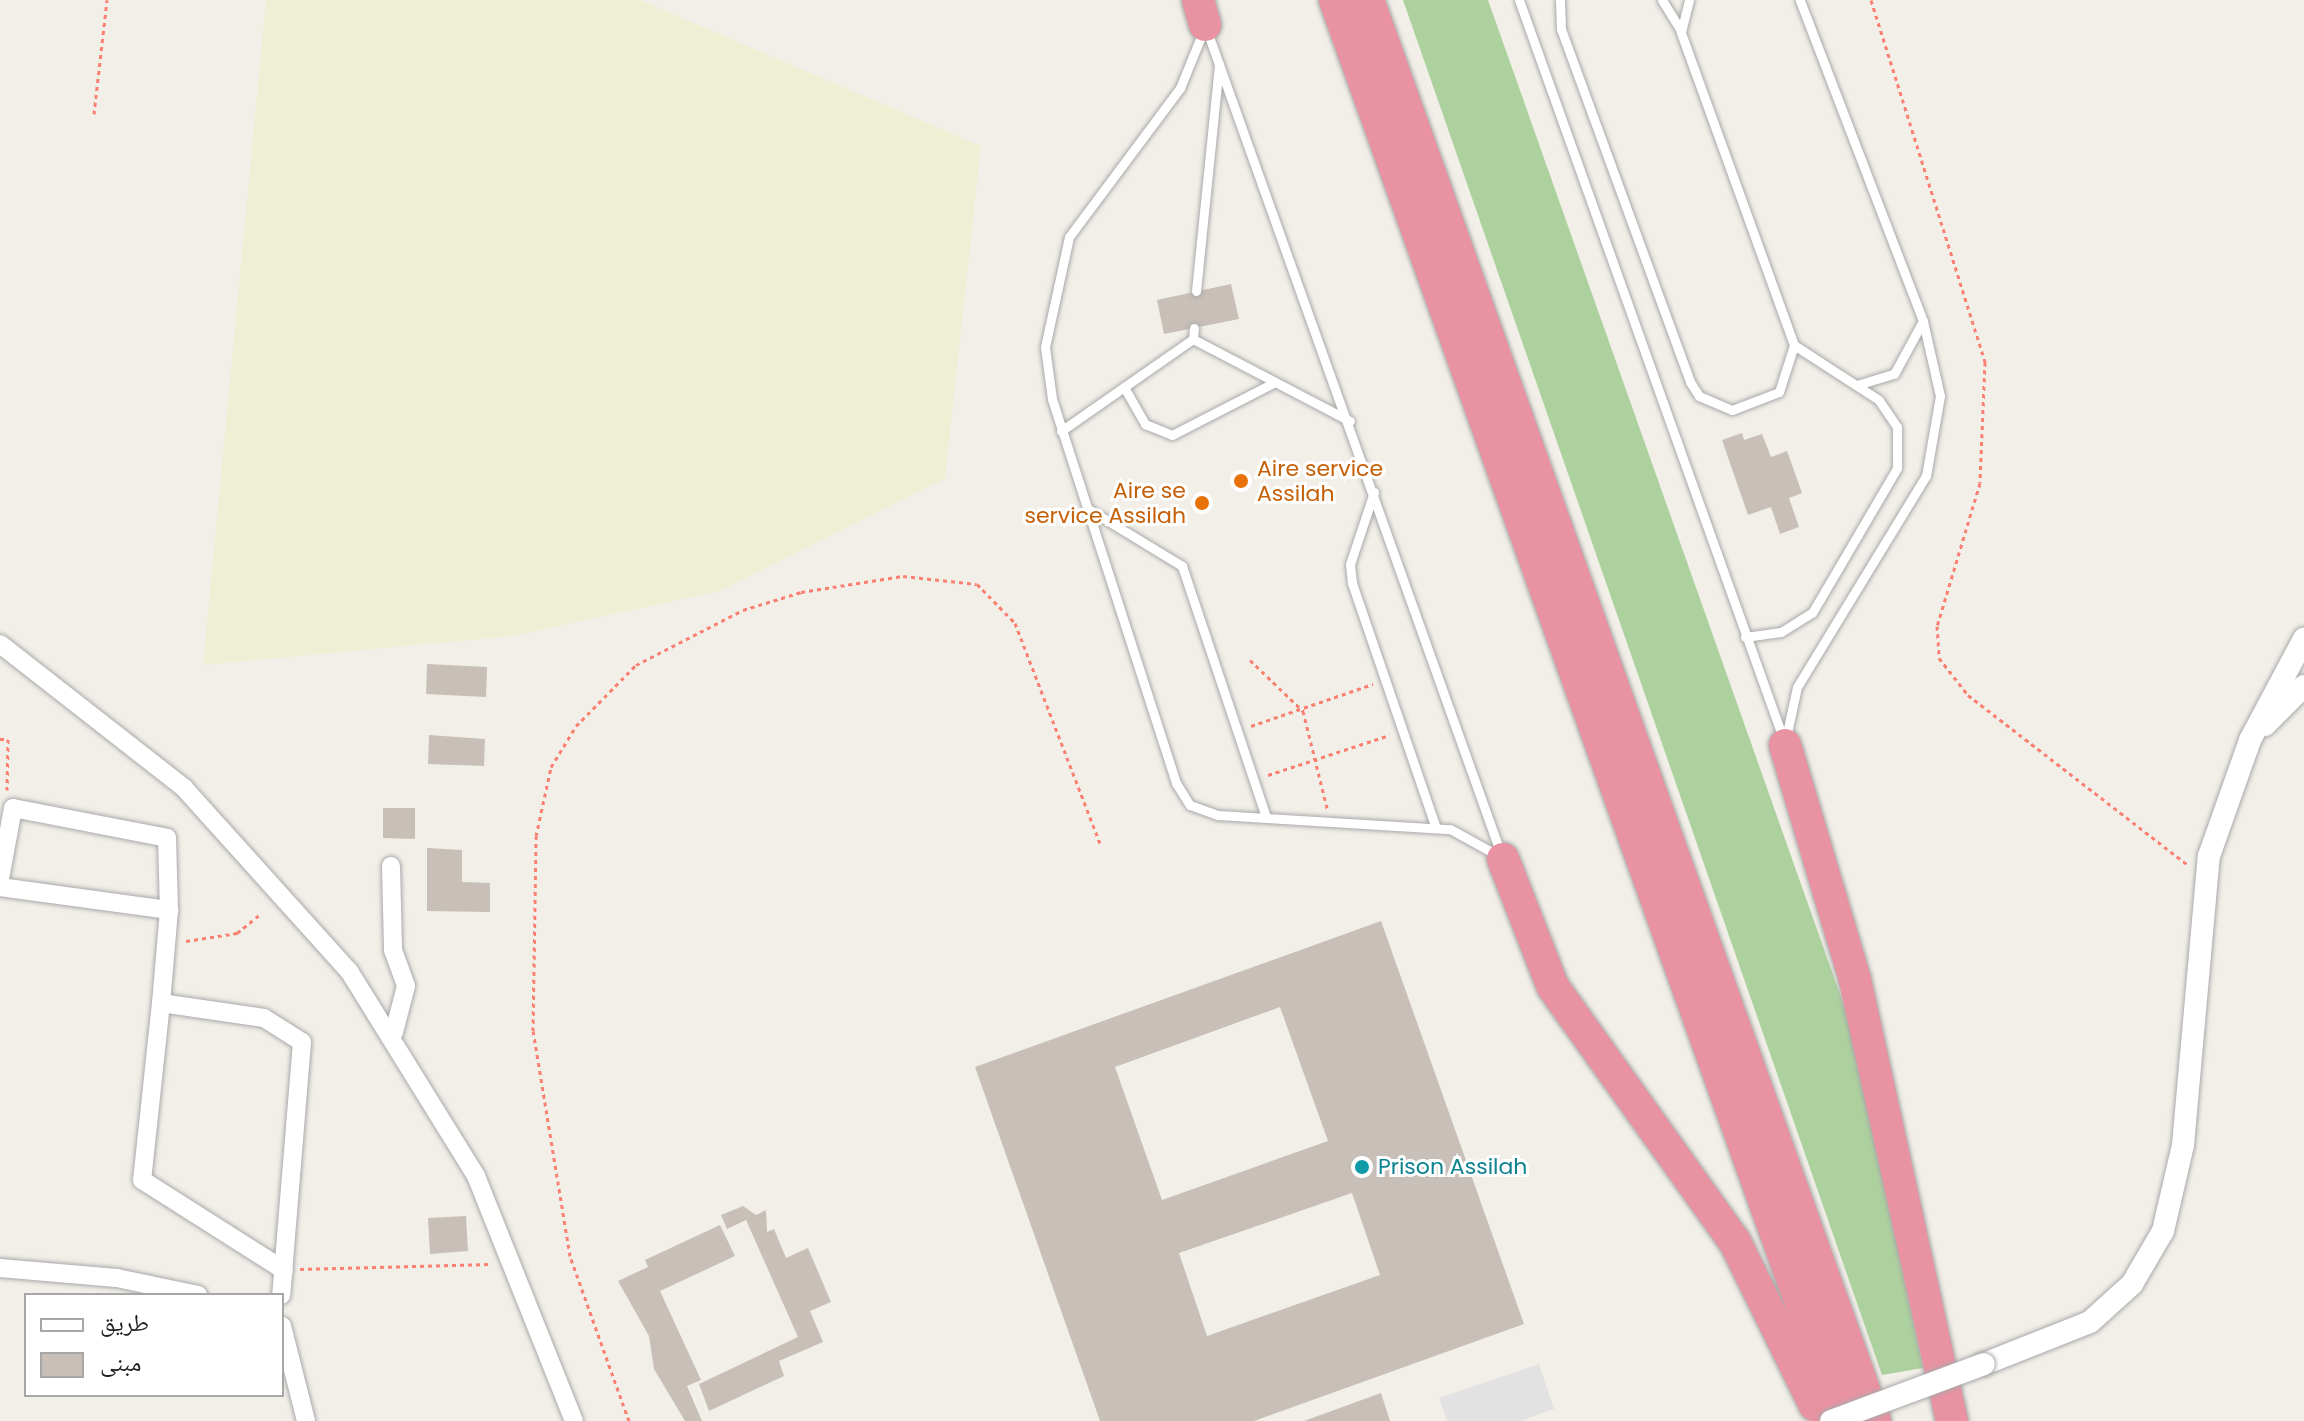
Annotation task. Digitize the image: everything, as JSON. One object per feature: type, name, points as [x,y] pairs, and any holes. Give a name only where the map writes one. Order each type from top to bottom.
[{"type":"highway","points":[[1335,0],[1843,1421]]},
{"type":"highway","points":[[1368,0],[1875,1421]]},
{"type":"highway","points":[[1785,745],[1855,980],[1952,1421]]},
{"type":"highway","points":[[1503,859],[1553,987],[1735,1242],[1821,1421]]},
{"type":"street","points":[[1831,1421],[2090,1322],[2132,1284],[2163,1231],[2183,1145],[2204,878],[2250,740],[2304,639]]},
{"type":"street","points":[[0,644],[184,788],[292,900],[394,1032],[450,1125],[516,1263],[574,1421]]},
{"type":"street","points":[[2250,740],[2304,686]]},
{"type":"street","points":[[0,879],[6,813],[13,808],[167,838],[167,943],[142,1180],[284,1270]]},
{"type":"street","points":[[391,866],[393,950],[406,986],[394,1032]]},
{"type":"street","points":[[0,887],[169,910]]},
{"type":"street","points":[[161,1003],[264,1018],[302,1042],[281,1293]]},
{"type":"street","points":[[0,1268],[117,1278],[188,1293]]},
{"type":"street","points":[[284,1334],[306,1421]]},
{"type":"lane","points":[[1519,0],[1785,745]]},
{"type":"lane","points":[[1560,0],[1561,29],[1635,241],[1699,396],[1732,410],[1770,400],[1788,380],[1794,345]]},
{"type":"lane","points":[[1662,0],[1681,32],[1794,345],[1823,370],[1857,385],[1897,427],[1892,481],[1812,613],[1781,632],[1745,637]]},
{"type":"lane","points":[[1681,32],[1689,0]]},
{"type":"lane","points":[[1785,745],[1797,687],[1934,453],[1940,396],[1923,321],[1800,0]]},
{"type":"lane","points":[[1201,13],[1350,421],[1503,859]]},
{"type":"lane","points":[[1201,13],[1187,77],[1069,237],[1045,347],[1061,431],[1090,510],[1183,799],[1218,815],[1436,828],[1474,838],[1503,859]]},
{"type":"lane","points":[[1196,291],[1219,61]]},
{"type":"lane","points":[[1857,385],[1894,374],[1923,321]]},
{"type":"lane","points":[[1061,431],[1193,333],[1275,382],[1350,421]]},
{"type":"lane","points":[[1124,387],[1145,424],[1172,435],[1275,382]]},
{"type":"lane","points":[[1374,492],[1350,564],[1384,680],[1436,828]]},
{"type":"lane","points":[[1090,510],[1182,566],[1266,817]]},
{"type":"path","points":[[94,114],[107,0]]},
{"type":"path","points":[[1871,0],[1985,362],[1980,483],[1937,626],[1939,658],[1968,695],[2204,878]]},
{"type":"path","points":[[629,1421],[570,1256],[533,1031],[536,836],[551,767],[576,726],[636,665],[743,610],[801,592],[903,576],[977,584],[1015,623],[1101,846]]},
{"type":"path","points":[[1250,660],[1303,711],[1329,820]]},
{"type":"path","points":[[1236,731],[1303,711],[1384,680]]},
{"type":"path","points":[[1253,780],[1404,731]]},
{"type":"path","points":[[0,739],[8,739],[6,813]]},
{"type":"path","points":[[167,943],[223,938],[262,913]]},
{"type":"path","points":[[284,1270],[516,1263]]},
{"type":"green space","points":[[266,0],[640,0],[981,146],[945,479],[720,591],[513,636],[203,665]]},
{"type":"green space","points":[[1403,0],[1488,0],[1853,1031],[1923,1368],[1882,1375]]},
{"type":"shaded area","points":[[1539,1364],[1554,1409],[1520,1421],[1447,1421],[1439,1398]]},
{"type":"building","points":[[1231,284],[1239,319],[1164,334],[1157,300]]},
{"type":"building","points":[[1742,433],[1744,440],[1762,434],[1771,457],[1787,451],[1802,493],[1789,498],[1799,527],[1780,534],[1771,507],[1748,515],[1722,440]]},
{"type":"building","points":[[427,664],[487,667],[486,697],[426,694]]},
{"type":"building","points":[[429,735],[485,739],[484,766],[428,764]]},
{"type":"building","points":[[383,808],[415,808],[415,839],[383,838]]},
{"type":"building","points":[[427,848],[462,850],[462,882],[490,883],[490,912],[427,911]]},
{"type":"building","name":"Prison Assilah","points":[[1381,921],[1524,1324],[1254,1421],[1100,1421],[975,1067]],"holes":[[[1280,1007],[1328,1141],[1162,1200],[1115,1067]],[[1352,1193],[1380,1275],[1207,1336],[1179,1253]]]},
{"type":"building","points":[[743,1206],[756,1215],[766,1210],[767,1232],[774,1229],[786,1258],[808,1248],[831,1302],[810,1311],[823,1342],[779,1361],[784,1376],[709,1411],[699,1384],[798,1337],[746,1220],[727,1229],[721,1215]]},
{"type":"building","points":[[466,1216],[468,1251],[430,1254],[428,1218]]},
{"type":"building","points":[[720,1225],[735,1256],[660,1291],[701,1380],[687,1386],[702,1421],[685,1421],[654,1369],[649,1336],[618,1281],[648,1267],[645,1260]]},
{"type":"building","points":[[1381,1393],[1390,1421],[1304,1421]]},
{"type":"place","name":"Aire service Assilah","points":[[1241,481]]},
{"type":"place","name":"Aire se service Assilah","points":[[1202,503]]},
{"type":"place","name":"Prison Assilah","points":[[1362,1167]]}]
